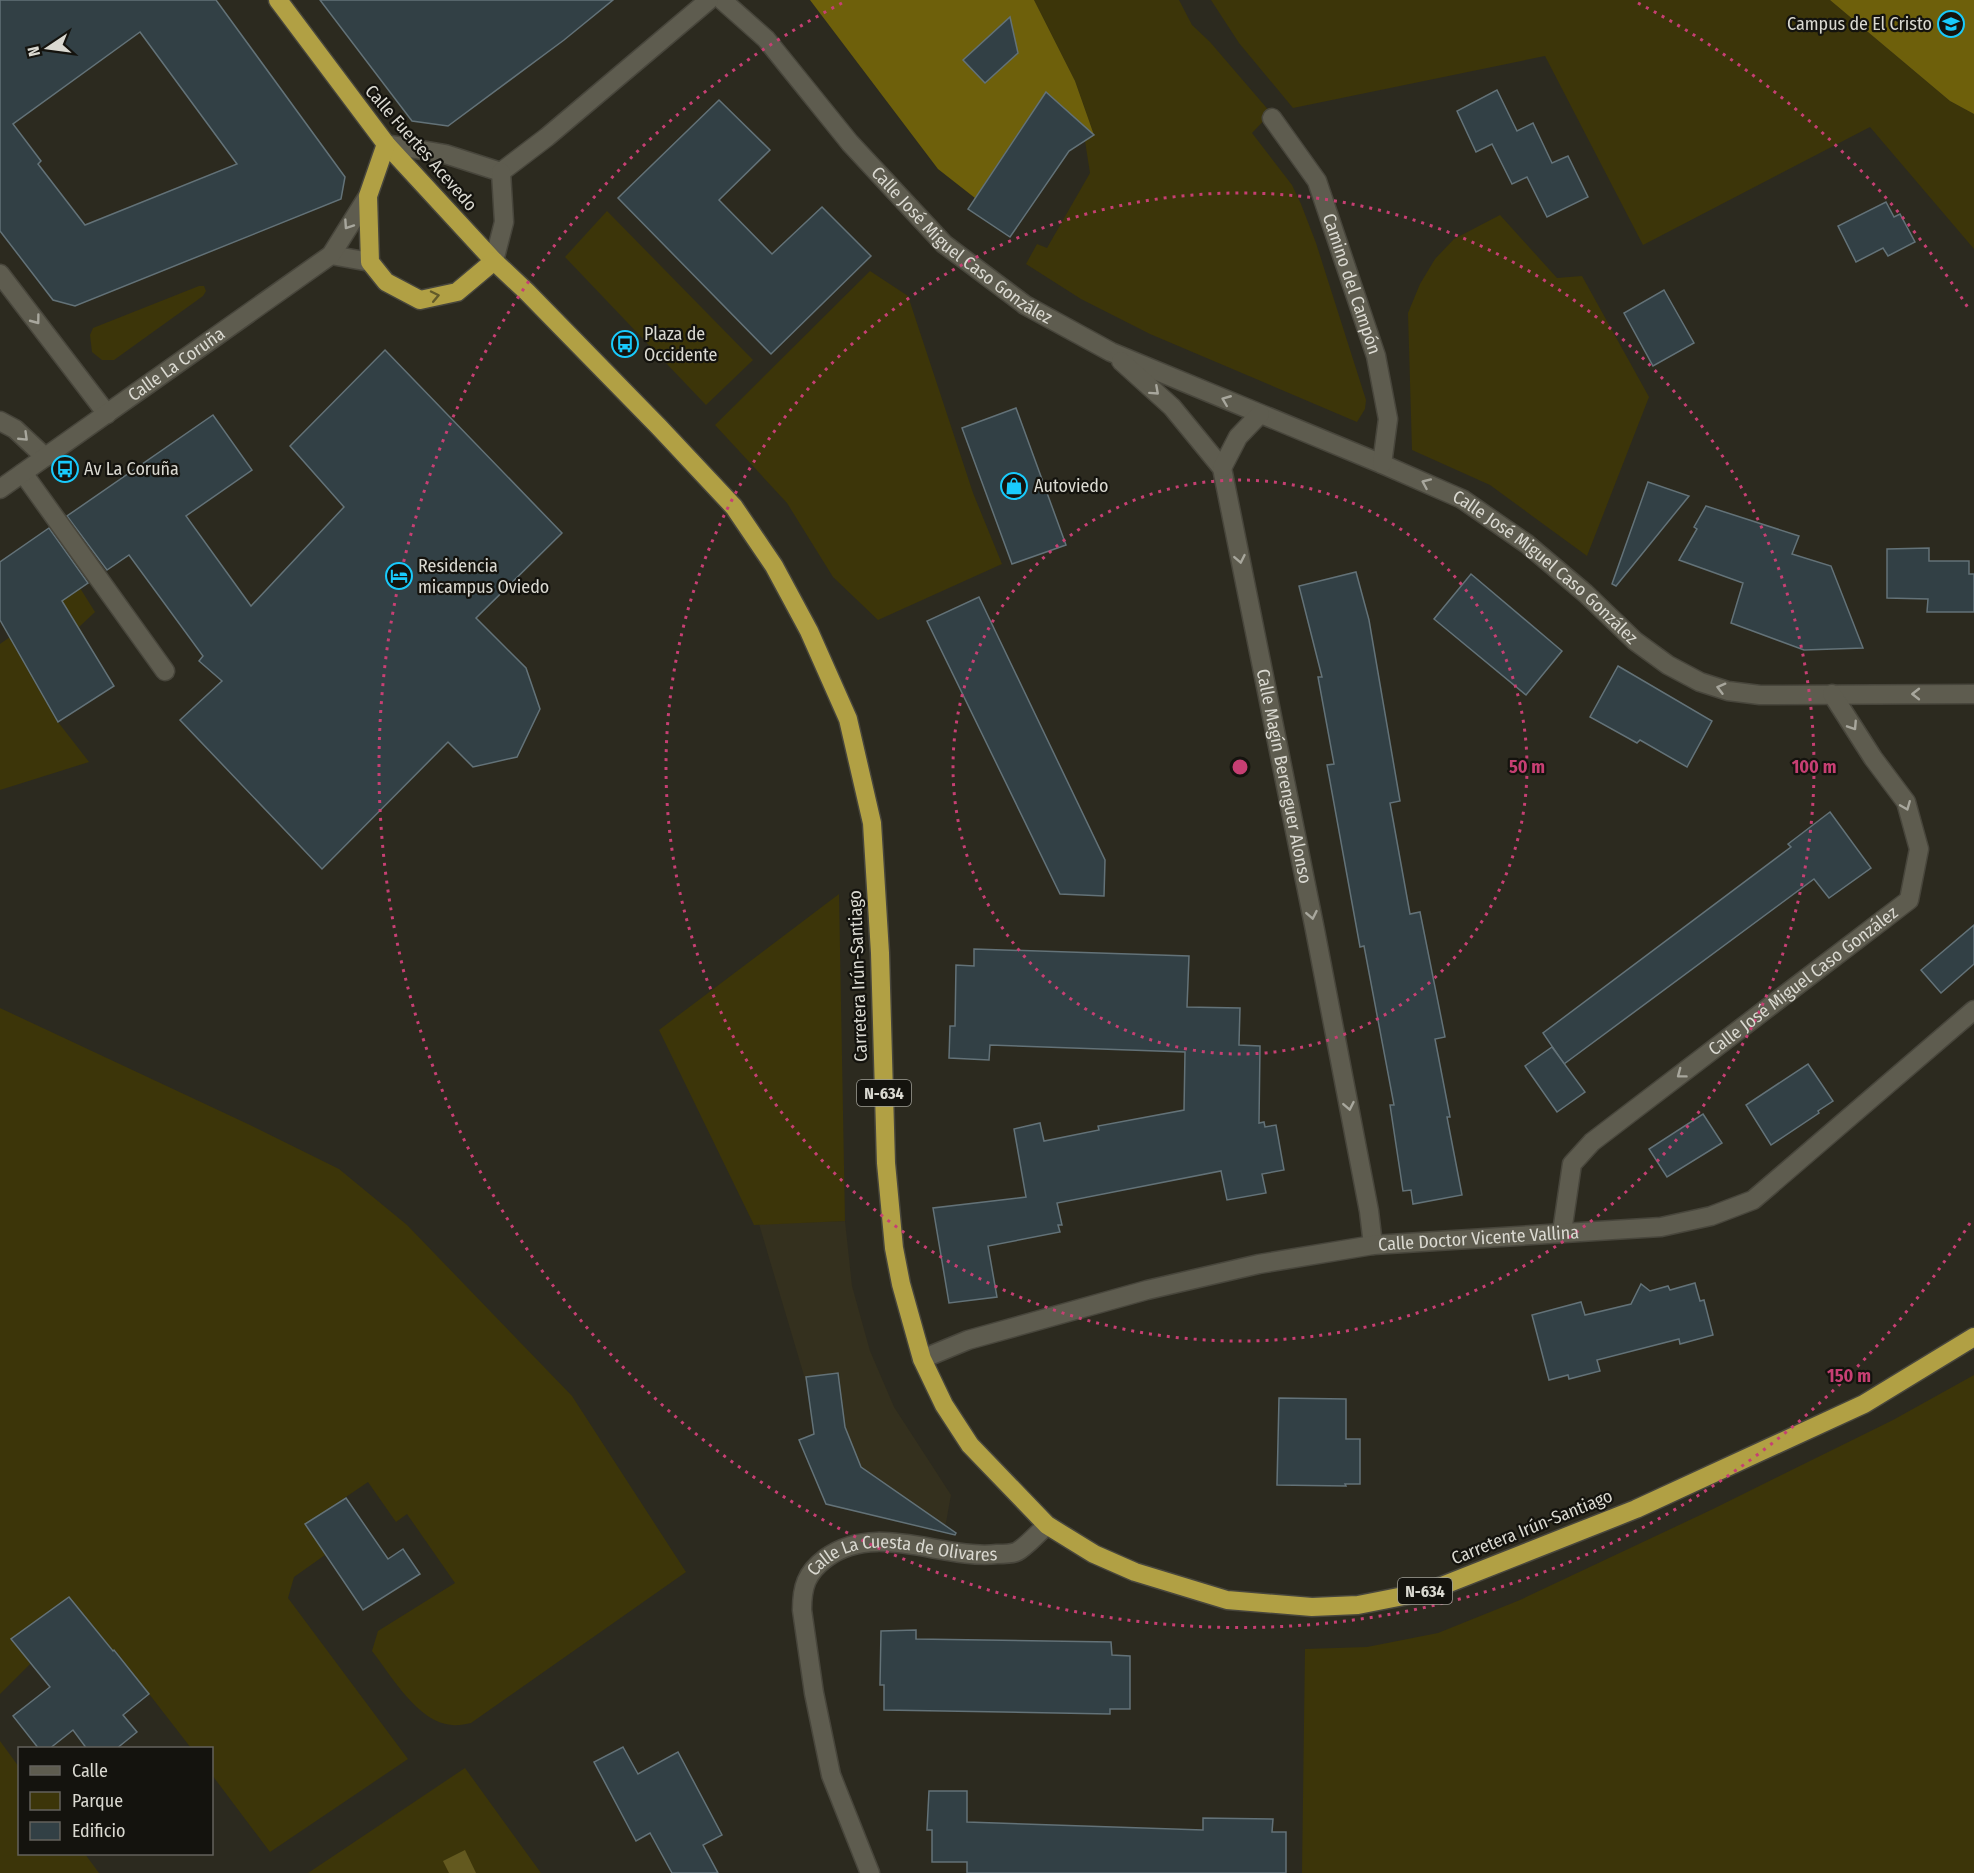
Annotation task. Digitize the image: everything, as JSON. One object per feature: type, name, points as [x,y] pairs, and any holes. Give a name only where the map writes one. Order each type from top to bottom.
[{"type":"highway","name":"Calle Fuertes Acevedo","points":[[278,0],[386,144],[494,261]]},
{"type":"highway","points":[[386,144],[368,196],[370,262],[386,282],[420,300],[457,292],[494,261]]},
{"type":"highway","name":"Carretera Irún-Santiago","points":[[494,261],[527,291],[734,507],[774,566],[799,612],[848,718],[872,823],[880,953],[886,1163],[894,1248],[901,1284],[922,1359],[944,1405],[970,1445],[1047,1525],[1094,1554],[1135,1572],[1227,1600],[1312,1607],[1358,1605],[1429,1591],[1636,1509],[1864,1404],[1974,1337]]},
{"type":"street","points":[[501,172],[547,138],[709,0]]},
{"type":"street","name":"Calle José Miguel Caso González","points":[[722,0],[766,39],[850,143],[944,243],[1024,305],[1111,352],[1382,464],[1462,500],[1527,544],[1585,593],[1635,641],[1668,665],[1700,682],[1728,691],[1760,695],[1974,694]]},
{"type":"street","name":"Camino del Campón","points":[[1272,117],[1317,181],[1372,345],[1388,419],[1382,464]]},
{"type":"street","points":[[386,144],[445,154],[501,172]]},
{"type":"street","points":[[494,261],[504,222],[501,172]]},
{"type":"street","name":"Calle La Coruña","points":[[0,489],[331,255],[368,196]]},
{"type":"street","points":[[331,255],[370,262]]},
{"type":"street","points":[[0,274],[107,414]]},
{"type":"street","name":"Calle Magín Berenguer Alonso","points":[[1111,352],[1172,407],[1222,468],[1317,941],[1373,1245]]},
{"type":"street","points":[[1222,468],[1238,437],[1260,414]]},
{"type":"street","points":[[0,421],[15,429],[45,457]]},
{"type":"street","points":[[23,473],[165,671]]},
{"type":"street","name":"Calle José Miguel Caso González","points":[[1562,1232],[1572,1164],[1592,1142],[1909,900],[1919,849],[1906,802],[1832,694]]},
{"type":"street","name":"Calle Doctor Vicente Vallina","points":[[922,1359],[968,1340],[1147,1290],[1259,1264],[1373,1245],[1661,1227],[1711,1216],[1753,1200],[1974,1010]]},
{"type":"street","name":"Calle La Cuesta de Olivares","points":[[870,1873],[839,1797],[826,1755],[802,1610],[802,1592],[808,1576],[831,1554],[849,1546],[875,1542],[902,1543],[983,1556],[1016,1552],[1047,1525]]},
{"type":"shaded area","points":[[810,0],[1034,0],[1075,81],[1094,135],[1048,95],[1026,122],[975,198],[938,169]]},
{"type":"shaded area","points":[[1830,0],[1974,0],[1974,114],[1950,101]]},
{"type":"shaded area","points":[[845,1221],[852,1286],[870,1351],[894,1407],[951,1495],[945,1528],[941,1532],[826,1504],[799,1440],[814,1433],[808,1389],[759,1224]]},
{"type":"shaded area","points":[[465,1850],[476,1873],[449,1873],[443,1861]]},
{"type":"green space","points":[[1034,0],[1179,0],[1192,25],[1210,42],[1271,113],[1252,133],[1292,185],[1316,243],[1366,400],[1365,409],[1357,422],[1150,334],[1081,299],[1026,264],[1037,244],[1047,248],[1090,173],[1085,141],[1094,135],[1075,81]]},
{"type":"green space","points":[[1211,0],[1830,0],[1950,101],[1974,114],[1974,249],[1870,127],[1643,245],[1545,56],[1293,108],[1239,43]]},
{"type":"green space","points":[[607,211],[753,360],[706,405],[565,257]]},
{"type":"green space","points":[[1500,215],[1557,278],[1582,276],[1649,397],[1587,556],[1490,485],[1412,450],[1408,313],[1420,284],[1435,259],[1454,239]]},
{"type":"green space","points":[[870,271],[908,296],[973,493],[1002,564],[878,620],[833,577],[787,503],[715,425]]},
{"type":"green space","points":[[204,286],[206,291],[203,296],[114,360],[102,360],[92,352],[90,335],[93,328]]},
{"type":"green space","points":[[80,588],[95,612],[79,627],[85,637],[32,676],[58,722],[89,762],[0,790],[0,644]]},
{"type":"green space","points":[[839,894],[845,1221],[754,1225],[659,1030]]},
{"type":"green space","points":[[0,1008],[339,1169],[407,1225],[572,1396],[686,1572],[471,1723],[454,1725],[440,1722],[428,1716],[406,1696],[372,1651],[378,1631],[455,1583],[407,1514],[396,1522],[368,1482],[306,1524],[325,1555],[294,1577],[288,1598],[408,1759],[270,1852],[213,1776],[213,1747],[190,1747],[115,1650],[113,1651],[69,1597],[12,1639],[31,1663],[0,1694]]},
{"type":"green space","points":[[1974,1375],[1974,1873],[1302,1873],[1305,1649],[1367,1647],[1438,1633],[1520,1600],[1713,1509],[1893,1420]]},
{"type":"green space","points":[[0,1741],[18,1766],[18,1855],[86,1855],[99,1873],[0,1873]]},
{"type":"green space","points":[[465,1768],[541,1873],[308,1873]]},
{"type":"building","points":[[0,0],[216,0],[345,177],[341,199],[75,306],[53,300],[0,231]],"holes":[[[140,32],[237,164],[85,225],[38,164],[41,161],[13,124]]]},
{"type":"building","points":[[320,0],[613,0],[564,40],[448,126],[412,121]]},
{"type":"building","points":[[1010,17],[1018,53],[985,83],[963,60]]},
{"type":"building","points":[[1497,90],[1517,131],[1533,123],[1552,163],[1568,156],[1588,197],[1547,217],[1527,177],[1512,184],[1492,144],[1476,152],[1457,111]]},
{"type":"building","points":[[1046,92],[1094,135],[1069,151],[1010,237],[968,209]]},
{"type":"building","points":[[719,100],[770,150],[719,200],[772,254],[822,207],[871,256],[771,354],[618,198]]},
{"type":"building","points":[[1886,202],[1894,217],[1900,214],[1915,242],[1888,256],[1883,248],[1856,262],[1838,226]]},
{"type":"building","points":[[1664,290],[1694,343],[1653,366],[1624,313]]},
{"type":"building","name":"Residencia micampus Oviedo","points":[[385,350],[562,533],[476,618],[526,668],[540,709],[517,757],[473,767],[448,742],[322,869],[180,720],[222,681],[199,661],[203,656],[129,555],[107,570],[67,516],[213,415],[252,470],[186,516],[251,606],[344,507],[290,446]]},
{"type":"building","name":"Autoviedo","points":[[1016,408],[1066,545],[1012,564],[962,428]]},
{"type":"building","points":[[1648,482],[1689,496],[1616,586],[1612,584]]},
{"type":"building","points":[[1706,506],[1799,536],[1792,554],[1831,566],[1863,648],[1804,650],[1731,623],[1743,583],[1679,560],[1697,529],[1694,527]]},
{"type":"building","points":[[49,528],[88,583],[62,601],[114,686],[58,722],[0,620],[0,562]]},
{"type":"building","points":[[1929,548],[1929,561],[1969,561],[1969,574],[1974,574],[1974,612],[1927,612],[1928,599],[1887,598],[1887,549]]},
{"type":"building","points":[[1356,572],[1369,620],[1400,801],[1390,803],[1410,914],[1420,912],[1445,1037],[1435,1039],[1462,1195],[1413,1204],[1411,1190],[1403,1191],[1390,1105],[1394,1105],[1364,946],[1360,947],[1327,765],[1334,764],[1318,677],[1322,677],[1299,586]]},
{"type":"building","points":[[1471,574],[1562,651],[1526,695],[1434,619]]},
{"type":"building","points":[[979,597],[1105,860],[1104,896],[1060,894],[927,621]]},
{"type":"building","points":[[1618,666],[1712,721],[1687,767],[1640,740],[1637,743],[1590,717]]},
{"type":"building","points":[[1830,812],[1871,868],[1829,898],[1814,879],[1564,1064],[1543,1033],[1791,847],[1788,844]]},
{"type":"building","points":[[1974,925],[1974,964],[1941,993],[1921,970]]},
{"type":"building","points":[[974,949],[1189,956],[1187,1007],[1240,1008],[1239,1045],[1260,1046],[1259,1123],[1264,1122],[1265,1127],[1276,1125],[1284,1170],[1262,1174],[1266,1193],[1227,1200],[1221,1171],[1057,1203],[1062,1225],[1058,1225],[1060,1232],[988,1246],[997,1297],[949,1303],[933,1208],[1026,1197],[1014,1129],[1040,1123],[1044,1141],[1099,1130],[1098,1126],[1184,1110],[1185,1052],[990,1045],[989,1060],[949,1058],[950,1026],[955,1026],[956,965],[974,966]]},
{"type":"building","points":[[1552,1047],[1585,1092],[1557,1112],[1525,1066]]},
{"type":"building","points":[[1808,1064],[1833,1101],[1771,1145],[1746,1105]]},
{"type":"building","points":[[1703,1114],[1722,1143],[1667,1177],[1649,1149]]},
{"type":"building","points":[[1695,1283],[1700,1301],[1704,1300],[1713,1335],[1680,1344],[1679,1339],[1597,1360],[1600,1371],[1569,1379],[1568,1375],[1549,1380],[1532,1315],[1581,1302],[1585,1315],[1631,1304],[1641,1284],[1650,1291],[1668,1286],[1670,1290]]},
{"type":"building","points":[[838,1373],[845,1427],[861,1467],[956,1533],[955,1535],[826,1504],[799,1440],[814,1434],[806,1377]]},
{"type":"building","points":[[1279,1398],[1346,1399],[1346,1439],[1360,1439],[1360,1484],[1345,1484],[1346,1486],[1277,1485]]},
{"type":"building","points":[[346,1498],[388,1559],[403,1549],[420,1574],[363,1610],[305,1524]]},
{"type":"building","points":[[69,1597],[149,1694],[123,1715],[137,1732],[118,1747],[86,1747],[73,1730],[52,1747],[37,1747],[13,1716],[50,1687],[11,1639]]},
{"type":"building","points":[[916,1630],[916,1639],[1111,1642],[1112,1655],[1130,1656],[1130,1709],[1110,1709],[1110,1714],[884,1710],[884,1685],[880,1685],[881,1631]]},
{"type":"building","points":[[623,1747],[638,1774],[678,1752],[722,1835],[703,1845],[718,1873],[672,1873],[650,1833],[636,1841],[594,1762]]},
{"type":"building","points":[[929,1791],[967,1791],[967,1822],[1203,1830],[1203,1818],[1273,1819],[1272,1832],[1286,1832],[1286,1873],[967,1873],[967,1862],[932,1862],[932,1830],[927,1830]]},
{"type":"place","name":"Campus de El Cristo","points":[[1951,24]]},
{"type":"place","name":"Plaza de Occidente","points":[[625,344]]},
{"type":"place","name":"Av La Coruña","points":[[65,469]]},
{"type":"place","name":"Autoviedo","points":[[1014,486]]},
{"type":"place","name":"Residencia micampus Oviedo","points":[[399,576]]}]
